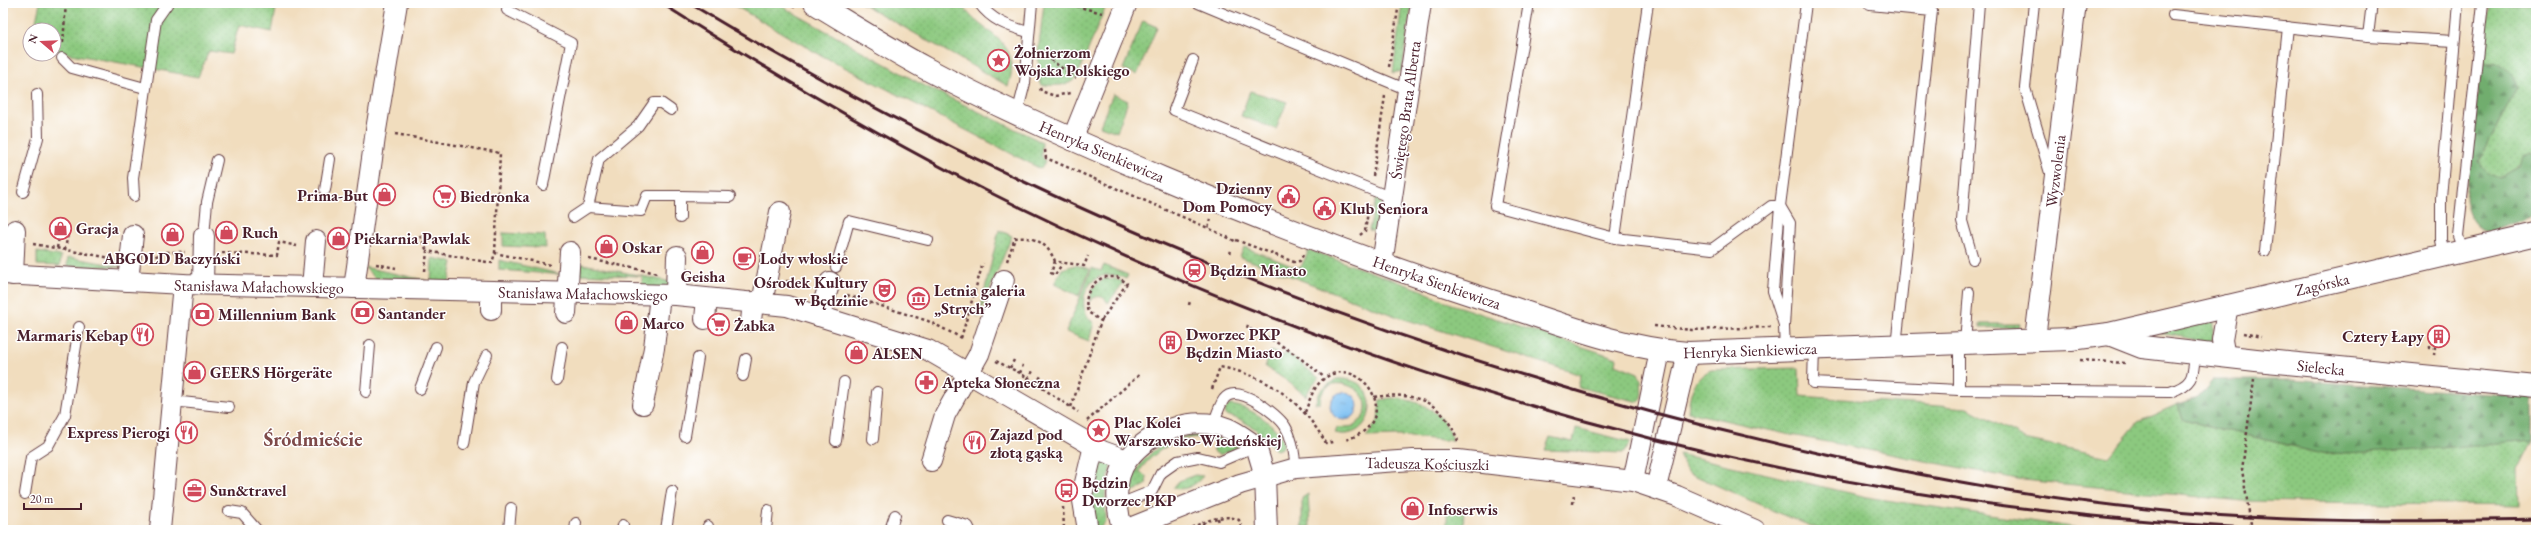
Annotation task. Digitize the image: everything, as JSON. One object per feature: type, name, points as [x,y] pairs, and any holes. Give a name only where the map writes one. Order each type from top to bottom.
[{"type":"street","points":[[354,288],[376,130],[398,3]]},
{"type":"street","name":"Henryka Sienkiewicza","points":[[815,3],[925,68],[1072,140],[1382,264],[1623,343],[1660,351],[1688,353],[1896,346],[2035,339],[2071,339],[2109,334]]},
{"type":"street","points":[[1072,140],[1127,3]]},
{"type":"street","name":"Świętego Brata Alberta","points":[[1382,264],[1421,3]]},
{"type":"street","name":"Wyzwolenia","points":[[2035,339],[2076,3]]},
{"type":"street","points":[[755,309],[780,212]]},
{"type":"street","points":[[8,274],[15,230]]},
{"type":"street","name":"Zagórska","points":[[2109,334],[2536,234]]},
{"type":"street","points":[[128,281],[132,235]]},
{"type":"street","points":[[203,284],[204,236]]},
{"type":"street","points":[[312,287],[316,241]]},
{"type":"street","points":[[566,313],[570,252]]},
{"type":"street","points":[[644,404],[654,348],[668,295],[676,256]]},
{"type":"street","points":[[931,461],[945,414],[970,373],[979,354],[1005,273]]},
{"type":"street","name":"Stanisława Małachowskiego","points":[[8,274],[82,286],[128,281],[183,284],[354,288],[374,296],[491,300],[568,293],[668,295],[707,299],[755,309],[787,306],[819,316],[852,335],[890,347],[928,350],[1094,446],[1127,460]]},
{"type":"street","points":[[819,316],[833,274]]},
{"type":"street","points":[[160,530],[168,506],[172,401],[183,284]]},
{"type":"street","points":[[705,319],[707,299]]},
{"type":"street","points":[[2226,356],[2222,340],[2228,305]]},
{"type":"street","name":"Sielecka","points":[[2109,334],[2142,347],[2536,387]]},
{"type":"street","points":[[1633,481],[1660,351]]},
{"type":"street","points":[[1656,488],[1688,353]]},
{"type":"street","points":[[1124,530],[1117,505],[1119,480],[1127,460],[1150,438],[1176,427],[1197,423],[1228,428],[1256,446],[1264,476],[1267,530]]},
{"type":"street","points":[[1088,530],[1082,495],[1094,446]]},
{"type":"street","name":"Tadeusza Kościuszki","points":[[1124,530],[1264,476],[1296,468],[1358,462],[1458,460],[1633,481],[1656,488],[1755,530]]},
{"type":"lane","points":[[134,196],[133,178],[156,20],[168,3]]},
{"type":"lane","points":[[979,3],[986,13],[1002,24],[1028,32]]},
{"type":"lane","points":[[1017,114],[1025,83],[1028,32],[1032,3]]},
{"type":"lane","points":[[1198,3],[1408,90]]},
{"type":"lane","points":[[1529,3],[1495,206],[1615,238],[1712,249],[1771,206],[1780,206]]},
{"type":"lane","points":[[1615,238],[1648,3]]},
{"type":"lane","points":[[1785,349],[1784,326],[1773,290],[1780,206],[1806,3]]},
{"type":"lane","points":[[1870,3],[1870,5],[1932,11],[1896,346]]},
{"type":"lane","points":[[1973,259],[1962,221],[1979,3]]},
{"type":"lane","points":[[2034,3],[2025,88],[2054,185]]},
{"type":"lane","points":[[2368,36],[2372,3]]},
{"type":"lane","points":[[2453,253],[2441,240],[2442,198],[2458,3]]},
{"type":"lane","points":[[2453,253],[2458,236],[2483,3]]},
{"type":"lane","points":[[507,10],[571,43],[543,185]]},
{"type":"lane","points":[[2173,15],[2368,36],[2454,41]]},
{"type":"lane","points":[[2265,251],[2288,27]]},
{"type":"lane","points":[[62,58],[72,68],[145,88]]},
{"type":"lane","points":[[1193,60],[1174,110],[1392,198]]},
{"type":"lane","points":[[23,192],[38,138],[37,94]]},
{"type":"lane","points":[[588,208],[599,159],[638,126],[654,103],[661,104],[671,110]]},
{"type":"lane","points":[[325,190],[330,159]]},
{"type":"lane","points":[[204,236],[207,202],[217,160]]},
{"type":"lane","points":[[573,217],[588,208],[642,211],[646,196],[730,197]]},
{"type":"lane","points":[[680,196],[680,218]]},
{"type":"lane","points":[[833,274],[849,221],[928,240]]},
{"type":"lane","points":[[1959,390],[1962,343],[1969,292]]},
{"type":"lane","points":[[26,494],[31,458],[48,446],[65,415],[79,327]]},
{"type":"lane","points":[[366,392],[370,345]]},
{"type":"lane","points":[[420,389],[436,347]]},
{"type":"lane","points":[[558,380],[562,347]]},
{"type":"lane","points":[[1814,348],[1813,383],[1959,390],[2170,392],[2183,388],[2193,378],[2195,353]]},
{"type":"lane","points":[[464,444],[474,382],[487,355]]},
{"type":"lane","points":[[685,436],[698,358]]},
{"type":"lane","points":[[743,376],[746,359]]},
{"type":"lane","points":[[836,441],[844,382]]},
{"type":"lane","points":[[872,439],[877,392]]},
{"type":"lane","points":[[1214,425],[1224,398],[1232,394],[1243,395],[1266,408],[1285,426],[1293,443],[1296,468]]},
{"type":"lane","points":[[172,401],[229,407]]},
{"type":"lane","points":[[1117,505],[1152,491],[1161,473],[1178,461],[1198,457],[1219,462],[1256,446]]},
{"type":"lane","points":[[666,530],[672,491]]},
{"type":"lane","points":[[509,530],[511,508]]},
{"type":"lane","points":[[766,530],[768,510]]},
{"type":"lane","points":[[229,511],[242,513],[257,530]]},
{"type":"lane","points":[[890,530],[895,515]]},
{"type":"lane","points":[[947,520],[968,526],[970,530]]},
{"type":"path","points":[[62,58],[66,3]]},
{"type":"path","points":[[1065,3],[1106,14]]},
{"type":"path","points":[[1036,49],[1080,81]]},
{"type":"path","points":[[1037,83],[1041,91],[1055,96],[1072,93]]},
{"type":"path","points":[[376,130],[500,153],[495,252]]},
{"type":"path","points":[[1212,217],[1208,228],[1235,241],[1298,263],[1310,236]]},
{"type":"path","points":[[57,248],[60,232]]},
{"type":"path","points":[[65,250],[68,233]]},
{"type":"path","points":[[420,236],[427,251]]},
{"type":"path","points":[[1005,273],[1015,238],[1026,237],[1038,240],[1047,248],[1055,261],[1062,264],[1073,262],[1084,266],[1088,256]]},
{"type":"path","points":[[1055,261],[1051,273],[1055,275],[1062,264]]},
{"type":"path","points":[[961,338],[983,263]]},
{"type":"path","points":[[1071,407],[1101,321],[1127,283],[1121,278],[1104,277],[1089,290],[1086,301],[1088,312],[1101,321]]},
{"type":"path","points":[[1188,305],[1190,301]]},
{"type":"path","points":[[1248,325],[1246,328],[1271,337],[1290,348],[1325,378]]},
{"type":"path","points":[[1652,326],[1692,330],[1784,326]]},
{"type":"path","points":[[2240,327],[2245,335],[2261,337]]},
{"type":"path","points":[[2430,346],[2430,348],[2435,348],[2434,355]]},
{"type":"path","points":[[1010,368],[1014,360]]},
{"type":"path","points":[[1020,373],[1023,366]]},
{"type":"path","points":[[1220,367],[1244,371],[1265,381],[1286,394],[1305,412],[1326,443],[1331,442]]},
{"type":"path","points":[[1028,379],[1033,371]]},
{"type":"path","points":[[2252,530],[2242,470],[2254,372]]},
{"type":"path","points":[[1305,412],[1312,394],[1325,378],[1342,374],[1358,377],[1368,386],[1374,397],[1375,411],[1371,424],[1360,436],[1345,440]]},
{"type":"path","points":[[1088,420],[1139,375]]},
{"type":"path","points":[[1036,384],[1041,376]]},
{"type":"path","points":[[1374,397],[1408,396],[1437,408],[1451,426],[1459,446]]},
{"type":"path","points":[[1573,504],[1575,491]]},
{"type":"path","points":[[1186,530],[1218,518],[1230,517],[1239,520],[1242,530]]},
{"type":"path","points":[[1218,518],[1220,528]]},
{"type":"path","points":[[1202,524],[1204,530]]},
{"type":"path","points":[[1236,530],[1240,525]]},
{"type":"green space","points":[[40,3],[277,3],[272,32],[239,25],[231,54],[209,51],[198,77],[62,52],[62,22],[36,22]]},
{"type":"green space","points":[[730,3],[776,3],[921,84],[1042,142],[1041,155],[1045,161],[1041,169],[815,52]]},
{"type":"green space","points":[[861,3],[961,3],[978,23],[998,38],[1005,47],[1010,57],[1012,70],[1008,86]]},
{"type":"green space","points":[[1044,3],[1107,3],[1078,75],[1071,82],[1062,85],[1041,85],[1038,53]]},
{"type":"green space","points":[[1402,3],[1412,3],[1402,71],[1393,73]]},
{"type":"green space","points":[[2489,3],[2536,3],[2536,156],[2532,153],[2513,171],[2498,177],[2491,175],[2485,170],[2479,161],[2517,87],[2513,73],[2497,63],[2481,63]]},
{"type":"green space","points":[[1143,21],[1157,27],[1137,75],[1123,69]]},
{"type":"green space","points":[[2481,63],[2497,63],[2513,73],[2517,87],[2479,161],[2488,172],[2501,177],[2520,167],[2523,156],[2532,153],[2536,156],[2536,215],[2489,232],[2478,227],[2472,220],[2469,215],[2465,199]]},
{"type":"green space","points":[[1250,91],[1287,102],[1276,129],[1241,116]]},
{"type":"green space","points":[[1113,94],[1128,101],[1117,132],[1100,126]]},
{"type":"green space","points":[[1377,196],[1382,202],[1378,232],[1369,230]]},
{"type":"green space","points":[[999,230],[1012,236],[978,318]]},
{"type":"green space","points":[[503,233],[545,235],[546,248],[503,246]]},
{"type":"green space","points":[[1244,247],[1297,268],[1301,267],[1309,250],[1419,289],[1451,304],[1617,358],[1616,364],[1638,373],[1641,380],[1642,399],[1639,402],[1578,387],[1581,375],[1398,317],[1240,257]]},
{"type":"green space","points":[[37,252],[61,256],[60,266],[37,265]]},
{"type":"green space","points":[[68,257],[125,267],[67,266]]},
{"type":"green space","points":[[432,258],[453,262],[449,282],[431,282]]},
{"type":"green space","points":[[499,260],[564,275],[499,270]]},
{"type":"green space","points":[[573,262],[672,282],[672,291],[642,290],[642,276],[572,274]]},
{"type":"green space","points":[[1075,265],[1090,269],[1079,296],[1054,284],[1062,269]]},
{"type":"green space","points":[[1104,265],[1128,275],[1126,279],[1113,275],[1102,276],[1094,281],[1088,288],[1084,297],[1084,307],[1087,316],[1094,323],[1089,341],[1066,332],[1092,268],[1101,271]]},
{"type":"green space","points":[[364,267],[425,280],[375,278]]},
{"type":"green space","points":[[1106,278],[1124,282],[1108,303],[1104,298],[1099,296],[1089,302],[1093,287]]},
{"type":"green space","points":[[2213,318],[2213,343],[2160,333]]},
{"type":"green space","points":[[1980,324],[2020,324],[2019,327],[1980,328]]},
{"type":"green space","points":[[1271,351],[1284,356],[1286,352],[1319,378],[1311,386],[1306,396],[1286,380],[1265,367]]},
{"type":"green space","points":[[1799,368],[1800,396],[1968,408],[2024,439],[2109,457],[2138,422],[2178,404],[2183,420],[2326,454],[2533,440],[2518,470],[2519,505],[2242,501],[2023,480],[1786,434],[1688,412],[1691,393],[1696,382],[1705,373],[1711,370]]},
{"type":"green space","points":[[1336,379],[1352,381],[1363,387],[1369,397],[1370,409],[1367,420],[1360,429],[1349,434],[1335,433],[1337,428],[1354,426],[1364,415],[1366,404],[1361,394],[1353,388],[1342,384],[1332,385],[1324,391],[1320,403],[1315,403],[1321,390]]},
{"type":"green space","points":[[2213,380],[2291,380],[2533,397],[2533,440],[2442,448],[2326,454],[2183,420],[2178,404],[2198,398]]},
{"type":"green space","points":[[1391,398],[1411,401],[1430,409],[1444,422],[1453,441],[1399,436],[1366,437],[1378,421],[1380,400]]},
{"type":"green space","points":[[1229,405],[1245,408],[1262,417],[1281,437],[1284,444],[1282,448],[1276,450],[1254,428],[1241,420],[1226,415],[1225,410]]},
{"type":"green space","points":[[1576,428],[1631,442],[1623,453],[1545,450],[1550,437],[1573,442]]},
{"type":"green space","points":[[1201,435],[1218,438],[1239,447],[1219,455],[1213,451],[1215,441],[1205,438],[1183,439],[1172,443],[1153,456],[1139,472],[1147,477],[1146,485],[1128,494],[1137,469],[1154,451],[1175,439]]},
{"type":"green space","points":[[1679,454],[1872,498],[2072,527],[2121,530],[1821,530],[1778,513],[1687,472]]},
{"type":"green space","points":[[1102,461],[1111,464],[1105,496],[1106,521],[1100,528],[1094,527],[1089,509],[1098,465]]},
{"type":"green space","points":[[1195,475],[1203,476],[1197,483],[1190,487],[1182,489],[1173,488],[1179,481]]},
{"type":"green space","points":[[1308,494],[1310,527],[1302,527],[1302,498]]},
{"type":"green space","points":[[1447,508],[1464,510],[1463,530],[1447,530]]},
{"type":"water","points":[[1344,392],[1354,396],[1358,406],[1354,416],[1344,420],[1334,416],[1330,406],[1334,396]]},
{"type":"railway","points":[[661,3],[821,100],[902,146],[985,190],[1096,243],[1208,292],[1323,337],[1439,377],[1556,413],[1675,444],[1795,471],[1916,493],[2101,517],[2287,530]]},
{"type":"railway","points":[[689,3],[819,78],[953,148],[1091,212],[1231,272],[1374,325],[1518,373],[1663,415],[1809,451],[1892,469],[1976,485],[2103,504],[2194,514],[2292,519],[2389,521],[2536,519]]},
{"type":"place","name":"Żołnierzom Wojska Polskiego","points":[[998,61]]},
{"type":"place","name":"Prima-But","points":[[384,195]]},
{"type":"place","name":"Biedronka","points":[[445,196]]},
{"type":"place","name":"Dzienny Dom Pomocy","points":[[1288,197]]},
{"type":"place","name":"Klub Seniora","points":[[1325,208]]},
{"type":"place","name":"Gracja","points":[[60,228]]},
{"type":"place","name":"Ruch","points":[[227,232]]},
{"type":"place","name":"ABGOLD Baczyński","points":[[172,234]]},
{"type":"place","name":"Piekarnia Pawlak","points":[[338,238]]},
{"type":"place","name":"Oskar","points":[[606,247]]},
{"type":"place","name":"Geisha","points":[[703,252]]},
{"type":"place","name":"Lody włoskie","points":[[744,258]]},
{"type":"place","name":"Będzin Miasto","points":[[1195,270]]},
{"type":"place","name":"Ośrodek Kultury w Będzinie","points":[[884,291]]},
{"type":"place","name":"Letnia galeria „Strych”","points":[[919,299]]},
{"type":"place","name":"Santander","points":[[363,313]]},
{"type":"place","name":"Millennium Bank","points":[[203,314]]},
{"type":"place","name":"Marco","points":[[626,323]]},
{"type":"place","name":"Żabka","points":[[718,325]]},
{"type":"place","name":"Marmaris Kebap","points":[[143,335]]},
{"type":"place","name":"Cztery Łapy","points":[[2439,336]]},
{"type":"place","name":"Dworzec PKP Będzin Miasto","points":[[1170,343]]},
{"type":"place","name":"ALSEN","points":[[857,353]]},
{"type":"place","name":"GEERS Hörgeräte","points":[[195,372]]},
{"type":"place","name":"Apteka Słoneczna","points":[[927,382]]},
{"type":"place","name":"Plac Kolei Warszawsko-Wiedeńskiej","points":[[1098,431]]},
{"type":"place","name":"Express Pierogi","points":[[186,432]]},
{"type":"place","name":"Zajazd pod złotą gąską","points":[[975,443]]},
{"type":"place","name":"Sun&travel","points":[[194,490]]},
{"type":"place","name":"Będzin Dworzec PKP","points":[[1067,491]]},
{"type":"place","name":"Infoserwis","points":[[1413,509]]},
{"type":"district","name":"Śródmieście","points":[[313,439]]}]
